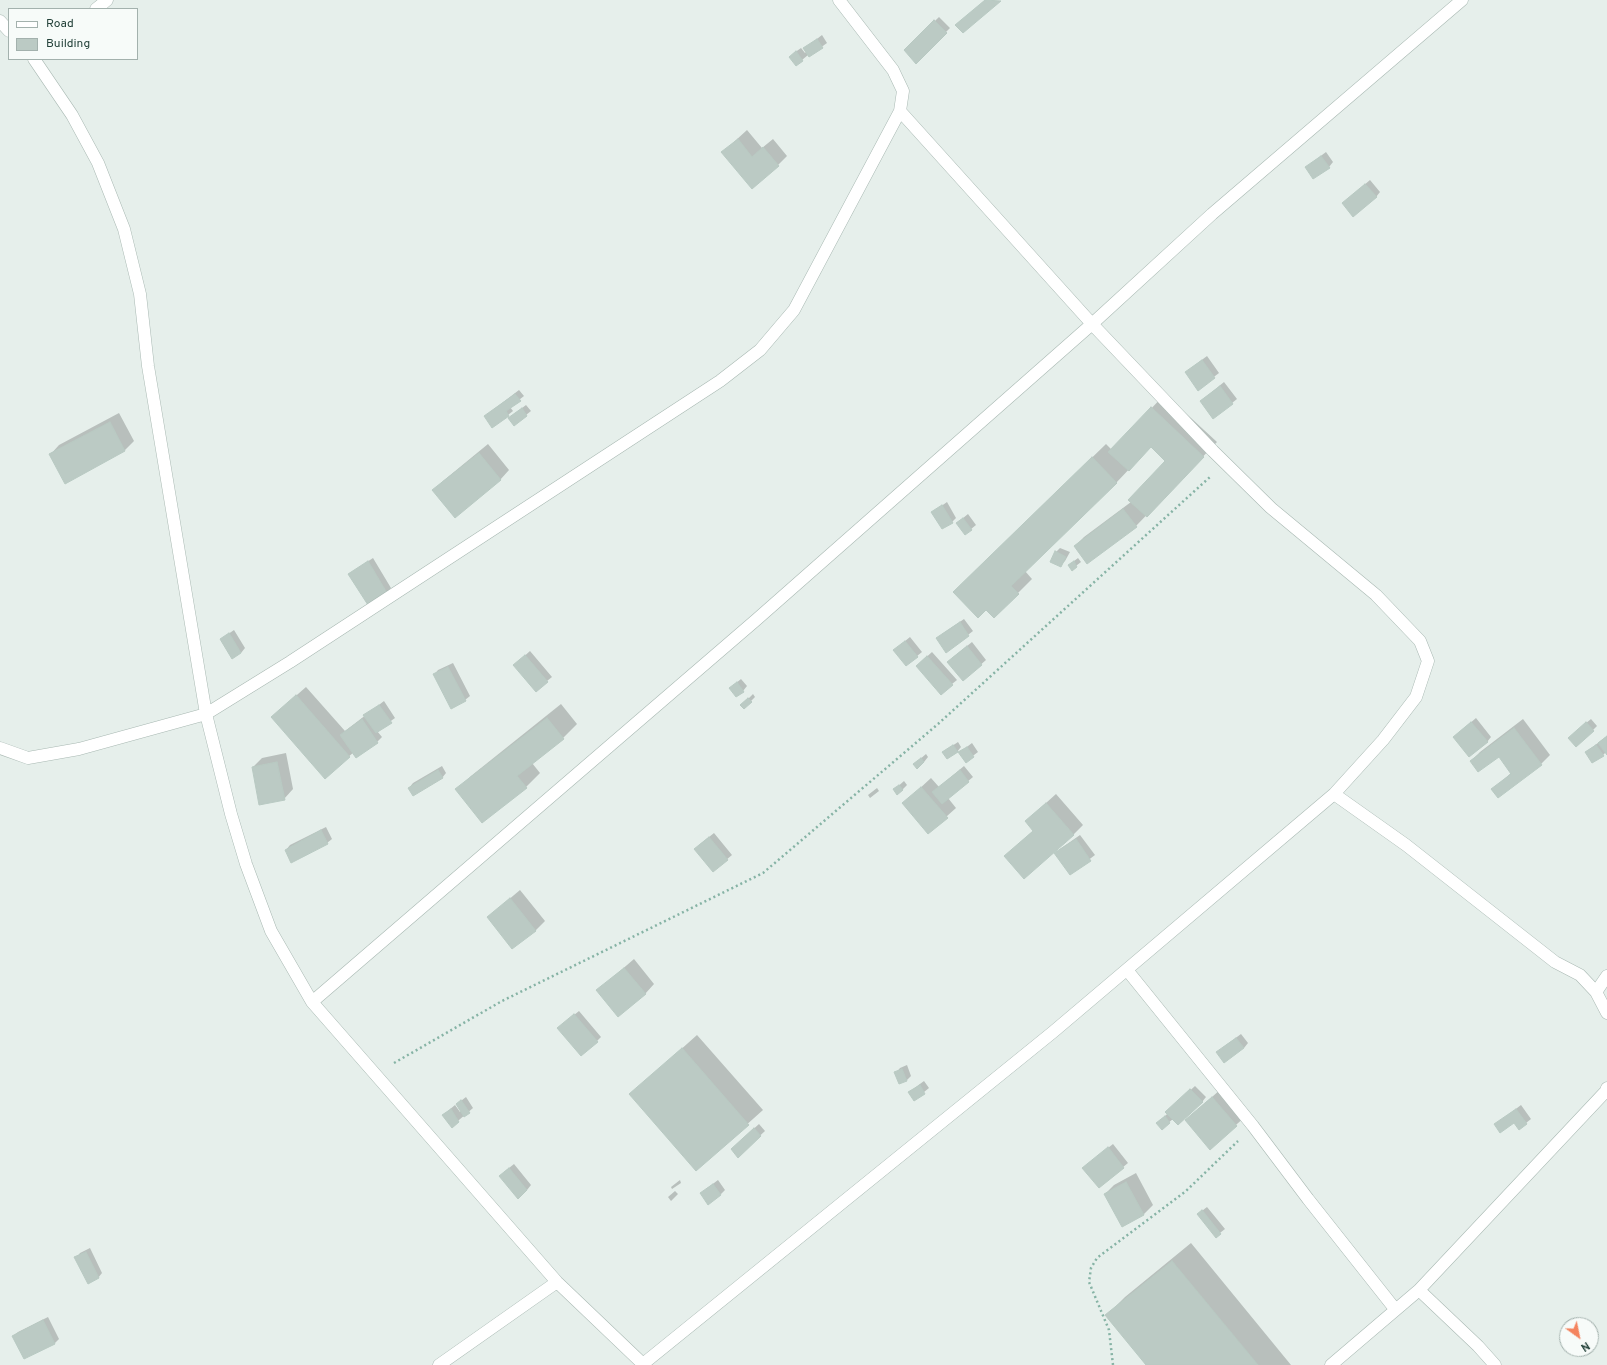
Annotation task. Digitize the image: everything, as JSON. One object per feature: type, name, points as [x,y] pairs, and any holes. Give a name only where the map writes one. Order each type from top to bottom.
[{"type":"street","points":[[97,8],[107,0]]},
{"type":"street","points":[[0,748],[28,758],[35,757],[79,749],[206,714],[303,653],[714,385],[760,350],[794,310],[900,111],[903,91],[893,70],[839,0]]},
{"type":"street","points":[[312,1002],[756,620],[1092,324],[1212,214],[1462,0]]},
{"type":"street","points":[[0,21],[8,30]]},
{"type":"street","points":[[36,60],[72,114],[98,163],[124,229],[140,294],[148,366],[206,714],[230,814],[246,864],[271,931],[312,1002],[556,1282],[644,1365],[1054,1032],[1334,794],[1383,740],[1416,697],[1428,661],[1420,641],[1376,595],[1331,556],[1271,508],[1225,463],[1092,324],[900,111]]},
{"type":"street","points":[[1334,794],[1406,845],[1555,962],[1580,976],[1596,992],[1607,1013]]},
{"type":"street","points":[[1128,970],[1253,1126],[1308,1199],[1395,1309]]},
{"type":"street","points":[[1596,992],[1607,976]]},
{"type":"street","points":[[1331,1365],[1419,1290],[1607,1088]]},
{"type":"street","points":[[438,1365],[556,1282]]},
{"type":"street","points":[[1419,1290],[1478,1346],[1495,1365]]},
{"type":"path","points":[[374,1074],[502,1001],[763,873],[938,724],[1225,463]]},
{"type":"path","points":[[1113,1365],[1109,1330],[1089,1282],[1091,1268],[1097,1258],[1186,1191],[1253,1126]]},
{"type":"building","points":[[985,0],[1001,1],[963,33],[955,25]]},
{"type":"building","points":[[934,20],[947,33],[916,64],[904,50]]},
{"type":"building","points":[[817,39],[823,48],[809,57],[803,48]]},
{"type":"building","points":[[796,51],[803,61],[796,66],[789,57]]},
{"type":"building","points":[[738,139],[752,157],[763,147],[779,166],[752,189],[721,152]]},
{"type":"building","points":[[1321,156],[1330,168],[1313,179],[1305,167]]},
{"type":"building","points":[[1365,184],[1377,197],[1353,217],[1342,203]]},
{"type":"building","points":[[1202,360],[1215,378],[1198,391],[1185,372]]},
{"type":"building","points":[[1220,386],[1233,404],[1213,419],[1200,401]]},
{"type":"building","points":[[515,394],[521,401],[506,411],[509,416],[492,428],[484,416]]},
{"type":"building","points":[[1151,407],[1204,457],[1147,517],[1128,500],[1165,461],[1151,447],[1129,471],[1108,452]]},
{"type":"building","points":[[522,408],[527,416],[514,426],[508,418]]},
{"type":"building","points":[[110,422],[125,451],[65,484],[49,454]]},
{"type":"building","points":[[479,453],[501,480],[455,518],[432,490]]},
{"type":"building","points":[[1092,457],[1117,483],[1011,586],[1019,594],[994,618],[986,610],[978,618],[953,592]]},
{"type":"building","points":[[942,505],[953,523],[942,529],[931,512]]},
{"type":"building","points":[[1123,509],[1137,527],[1087,564],[1074,546]]},
{"type":"building","points":[[963,518],[972,530],[965,535],[956,523]]},
{"type":"building","points":[[1055,551],[1066,557],[1061,567],[1050,562]]},
{"type":"building","points":[[368,561],[387,593],[368,605],[348,574]]},
{"type":"building","points":[[1074,561],[1077,567],[1072,571],[1068,565]]},
{"type":"building","points":[[960,622],[969,636],[946,653],[936,638]]},
{"type":"building","points":[[229,633],[241,653],[232,659],[220,639]]},
{"type":"building","points":[[905,641],[918,657],[906,666],[893,650]]},
{"type":"building","points":[[967,646],[982,665],[963,681],[947,662]]},
{"type":"building","points":[[525,655],[548,682],[536,692],[513,665]]},
{"type":"building","points":[[927,656],[953,685],[941,695],[916,666]]},
{"type":"building","points":[[448,667],[466,701],[451,709],[433,674]]},
{"type":"building","points":[[737,682],[744,692],[736,697],[729,688]]},
{"type":"building","points":[[296,695],[350,757],[325,779],[271,717]]},
{"type":"building","points":[[748,698],[752,702],[744,709],[740,705]]},
{"type":"building","points":[[379,705],[392,723],[376,733],[363,715]]},
{"type":"building","points":[[547,718],[564,739],[517,776],[527,788],[482,823],[455,789]]},
{"type":"building","points":[[362,719],[378,743],[356,758],[340,735]]},
{"type":"building","points":[[1471,722],[1488,742],[1469,757],[1453,737]]},
{"type":"building","points":[[1586,722],[1594,731],[1576,747],[1568,738]]},
{"type":"building","points":[[1514,728],[1542,765],[1498,798],[1491,789],[1511,774],[1499,757],[1478,772],[1470,761]]},
{"type":"building","points":[[1607,736],[1607,755],[1598,743]]},
{"type":"building","points":[[953,745],[958,752],[947,759],[942,752]]},
{"type":"building","points":[[1596,745],[1604,756],[1592,763],[1585,752]]},
{"type":"building","points":[[967,747],[974,757],[966,763],[958,752]]},
{"type":"building","points":[[921,758],[924,762],[917,769],[913,764]]},
{"type":"building","points":[[277,762],[285,800],[259,805],[252,767]]},
{"type":"building","points":[[438,770],[443,778],[413,796],[408,788]]},
{"type":"building","points":[[960,770],[969,782],[942,804],[932,792]]},
{"type":"building","points":[[899,785],[903,790],[897,795],[893,789]]},
{"type":"building","points":[[921,787],[948,818],[928,834],[902,803]]},
{"type":"building","points":[[1046,803],[1074,835],[1024,879],[1004,856],[1033,831],[1025,821]]},
{"type":"building","points":[[321,830],[328,844],[291,863],[285,850]]},
{"type":"building","points":[[709,837],[728,860],[713,872],[694,849]]},
{"type":"building","points":[[1076,839],[1091,861],[1070,875],[1054,853]]},
{"type":"building","points":[[510,898],[536,931],[512,949],[487,917]]},
{"type":"building","points":[[624,968],[646,994],[618,1017],[596,990]]},
{"type":"building","points":[[574,1014],[598,1042],[581,1056],[557,1028]]},
{"type":"building","points":[[1236,1038],[1244,1048],[1224,1063],[1216,1052]]},
{"type":"building","points":[[682,1048],[749,1125],[696,1171],[629,1094]]},
{"type":"building","points":[[902,1069],[907,1081],[899,1084],[894,1072]]},
{"type":"building","points":[[920,1085],[925,1094],[914,1101],[908,1092]]},
{"type":"building","points":[[1190,1089],[1203,1102],[1178,1125],[1165,1112]]},
{"type":"building","points":[[1212,1097],[1237,1126],[1210,1150],[1185,1120]]},
{"type":"building","points":[[461,1100],[470,1113],[464,1117],[456,1104]]},
{"type":"building","points":[[451,1109],[459,1122],[452,1128],[442,1115]]},
{"type":"building","points":[[1516,1109],[1527,1124],[1519,1130],[1514,1123],[1500,1133],[1494,1124]]},
{"type":"building","points":[[1165,1116],[1170,1123],[1162,1130],[1156,1123]]},
{"type":"building","points":[[754,1128],[761,1136],[738,1158],[731,1149]]},
{"type":"building","points":[[1108,1147],[1124,1168],[1099,1188],[1082,1168]]},
{"type":"building","points":[[509,1168],[527,1190],[518,1199],[499,1176]]},
{"type":"building","points":[[1126,1182],[1144,1215],[1122,1227],[1104,1194]]},
{"type":"building","points":[[713,1184],[721,1195],[708,1205],[700,1193]]},
{"type":"building","points":[[1202,1210],[1221,1234],[1216,1238],[1197,1214]]},
{"type":"building","points":[[86,1252],[99,1278],[88,1284],[74,1257]]},
{"type":"building","points":[[1172,1261],[1258,1365],[1146,1365],[1105,1315]]},
{"type":"building","points":[[43,1320],[55,1344],[24,1359],[12,1336]]}]
